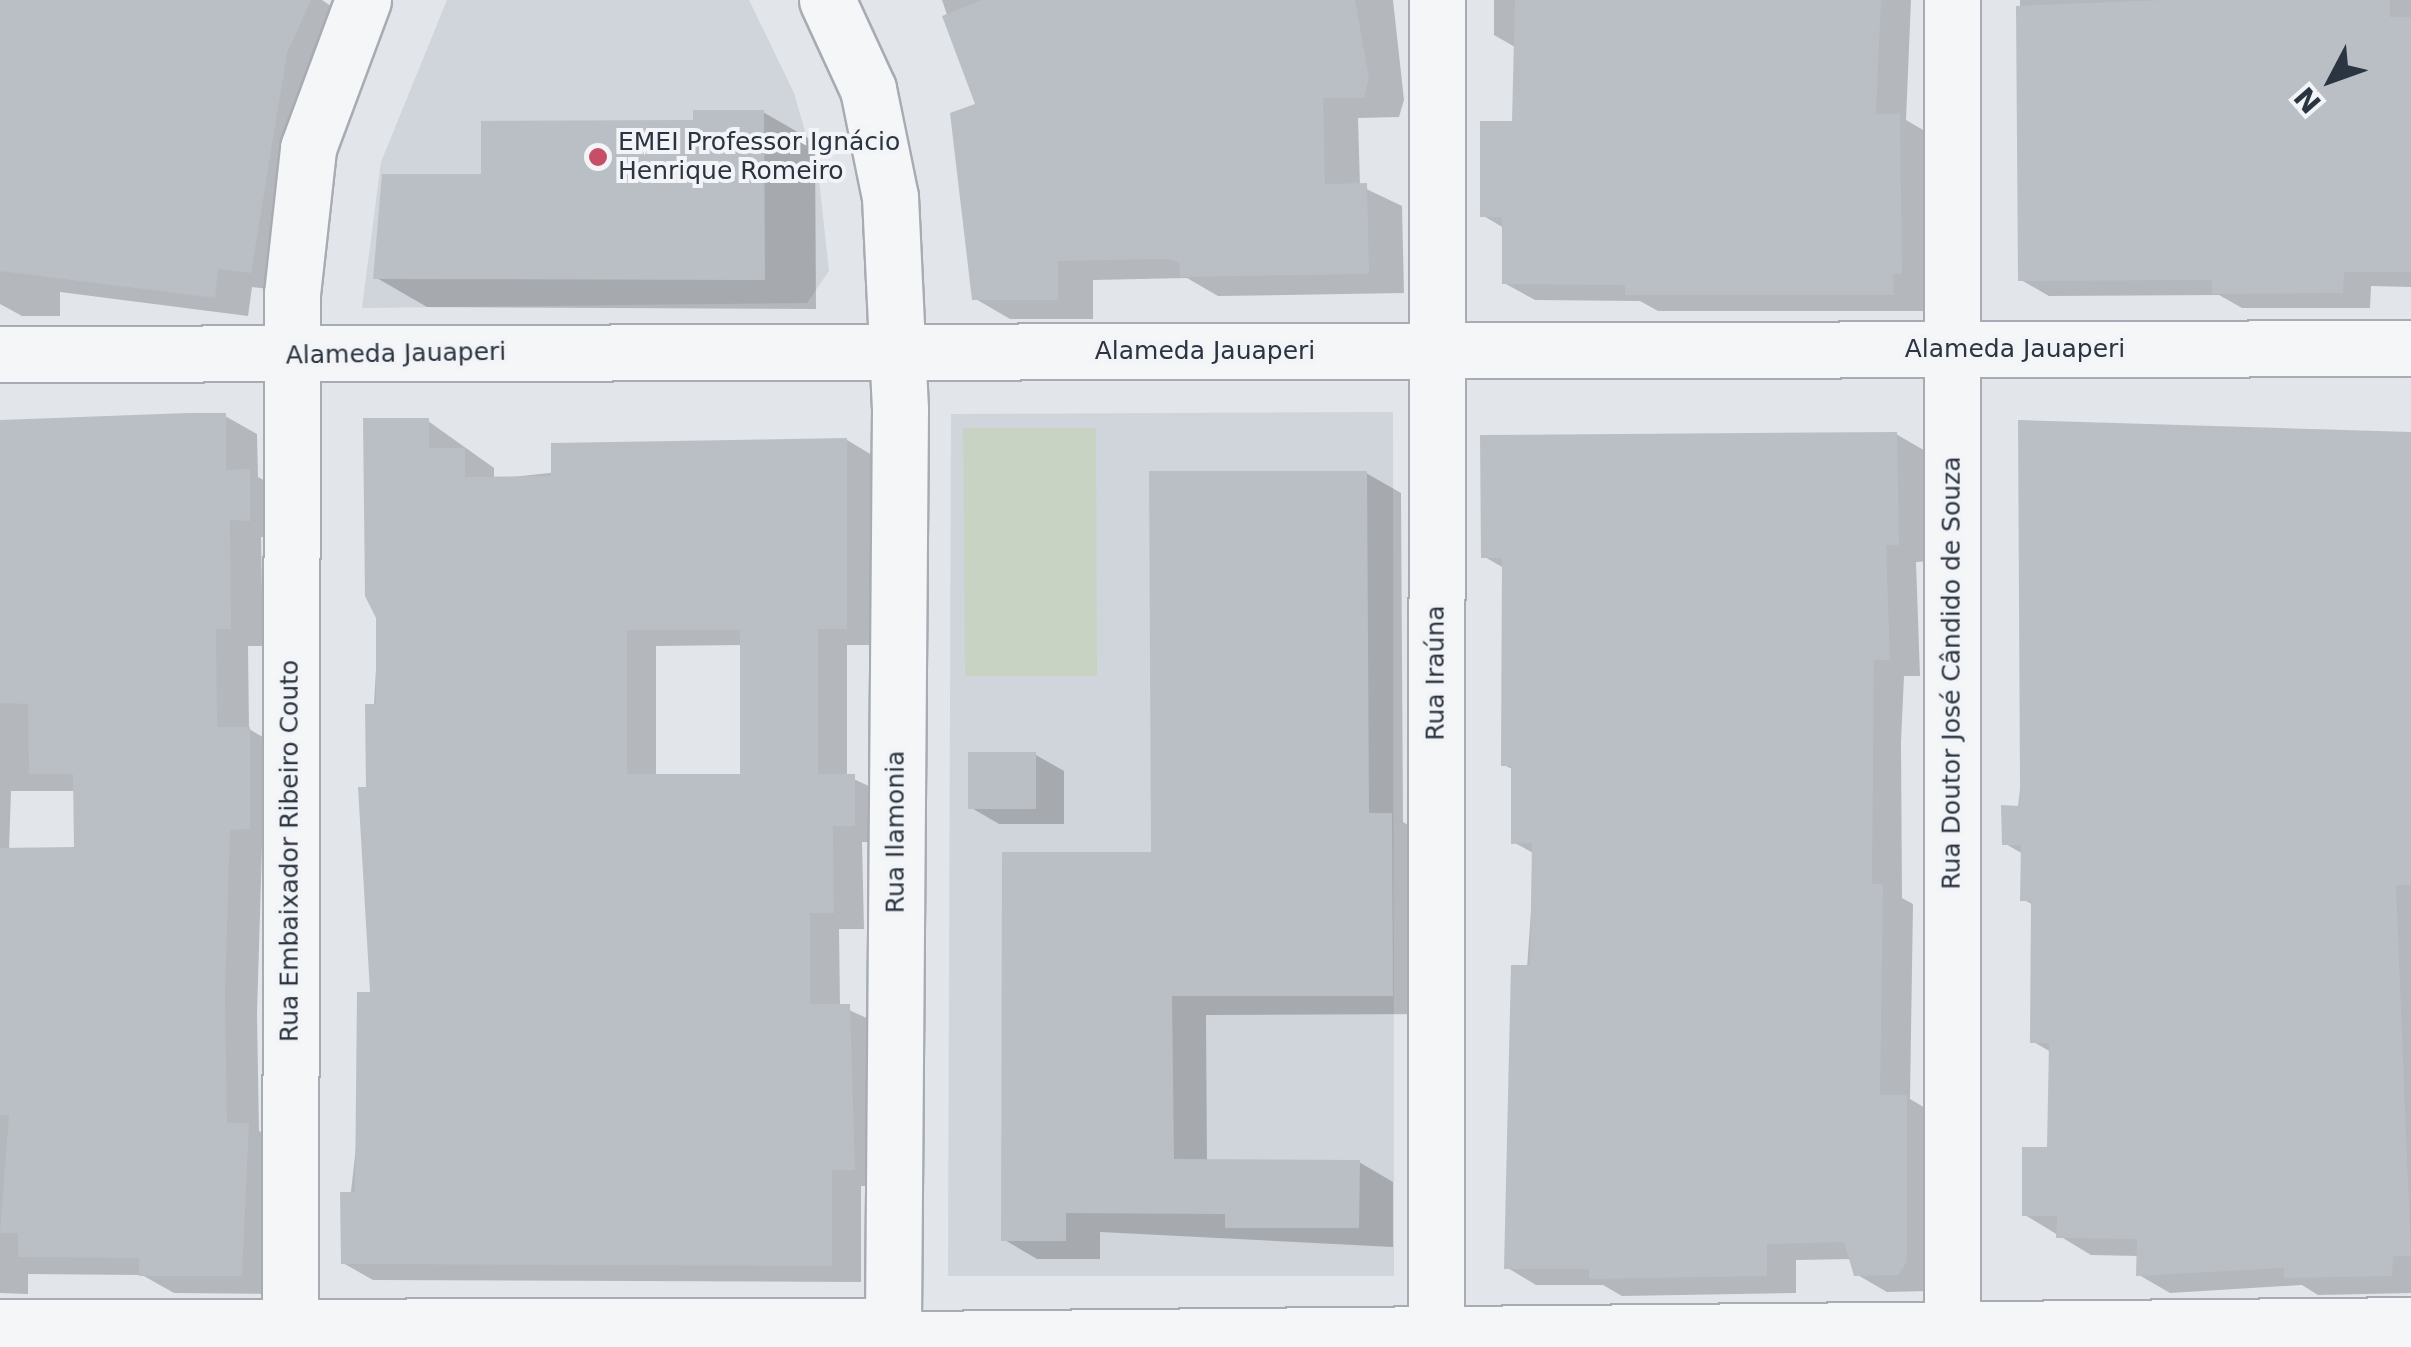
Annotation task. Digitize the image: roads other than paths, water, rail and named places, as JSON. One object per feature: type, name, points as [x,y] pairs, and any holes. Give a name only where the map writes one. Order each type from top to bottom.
[{"type":"street","name":"Rua Embaixador Ribeiro Couto","points":[[290,1336],[291,356],[308,148],[363,0]]},
{"type":"street","name":"Rua Ilamonia","points":[[827,0],[868,89],[886,179],[898,350],[884,1333]]},
{"type":"street","name":"Rua Iraúna","points":[[1436,1338],[1437,0]]},
{"type":"street","name":"Rua Doutor José Cândido de Souza","points":[[1952,0],[1952,1336]]},
{"type":"street","name":"Alameda Jauaperi","points":[[0,354],[2411,348]]},
{"type":"street","points":[[0,1327],[290,1336],[965,1332],[1436,1338],[1952,1336],[2411,1325]]},
{"type":"place","name":"EMEI Professor Ignácio Henrique Romeiro","points":[[598,157]]}]
